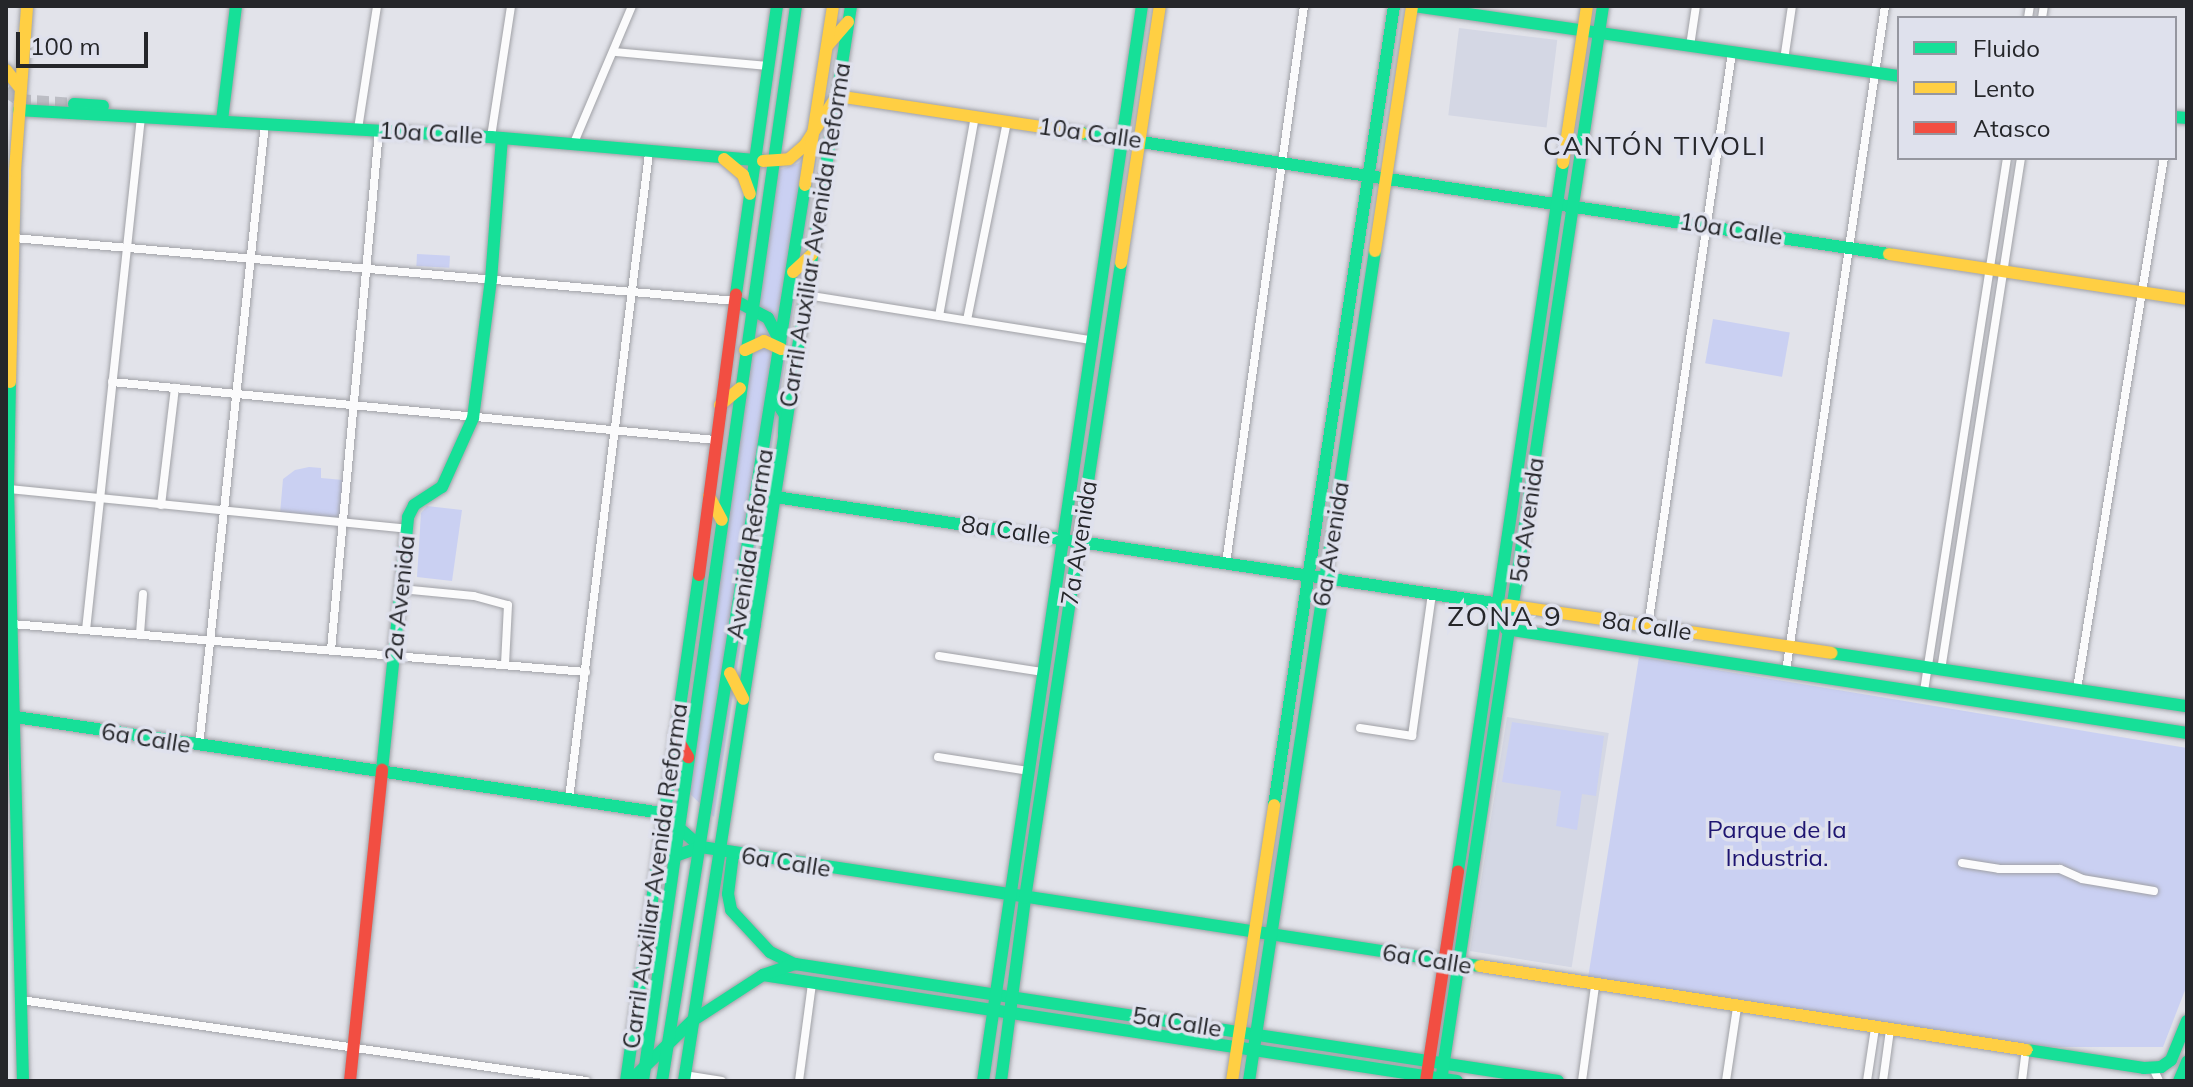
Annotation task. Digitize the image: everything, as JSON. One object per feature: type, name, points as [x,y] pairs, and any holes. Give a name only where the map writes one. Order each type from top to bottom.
[{"type":"main road","points":[[23,1081],[10,716],[12,624],[8,489],[19,110],[27,6]]},
{"type":"main road","points":[[222,120],[236,6]]},
{"type":"main road","name":"Carril Auxiliar Avenida Reforma","points":[[628,1081],[662,813],[777,6]]},
{"type":"main road","name":"Avenida Reforma","points":[[643,1081],[672,857],[796,6]]},
{"type":"main road","name":"Avenida Reforma","points":[[662,1081],[737,634],[833,6]]},
{"type":"main road","name":"Carril Auxiliar Avenida Reforma","points":[[684,1078],[851,6]]},
{"type":"main road","name":"7a Avenida","points":[[983,1081],[1142,6]]},
{"type":"main road","name":"7a Avenida","points":[[1001,1081],[1025,898],[1160,6]]},
{"type":"main road","name":"6a Avenida","points":[[1232,1081],[1394,6]]},
{"type":"main road","points":[[1412,6],[1897,76]]},
{"type":"main road","name":"6a Avenida","points":[[1249,1081],[1412,6]]},
{"type":"main road","name":"5a Avenida","points":[[1442,1080],[1450,962],[1497,604],[1587,6]]},
{"type":"main road","name":"5a Avenida","points":[[1426,1079],[1515,606],[1603,6]]},
{"type":"main road","points":[[827,46],[848,22]]},
{"type":"main road","points":[[6,70],[20,88]]},
{"type":"main road","points":[[772,162],[789,159],[814,136],[837,96]]},
{"type":"main road","name":"10a Calle","points":[[837,96],[2187,299]]},
{"type":"main road","points":[[74,104],[162,110],[187,118]]},
{"type":"main road","name":"10a Calle","points":[[19,110],[497,137],[772,162]]},
{"type":"main road","name":"2a Avenida","points":[[350,1081],[380,772],[408,529],[414,505],[442,487],[473,418],[491,280],[497,137]]},
{"type":"main road","points":[[724,159],[743,175],[751,198]]},
{"type":"main road","points":[[793,272],[812,254]]},
{"type":"main road","points":[[736,301],[751,307],[773,325],[781,349]]},
{"type":"main road","points":[[745,350],[764,341],[781,349]]},
{"type":"main road","points":[[1530,386],[1546,389]]},
{"type":"main road","points":[[720,405],[740,388]]},
{"type":"main road","points":[[773,396],[785,415],[784,434]]},
{"type":"main road","points":[[709,496],[722,520]]},
{"type":"main road","name":"8a Calle","points":[[775,497],[2187,706]]},
{"type":"main road","points":[[737,634],[755,625]]},
{"type":"main road","name":"8a Calle","points":[[1494,628],[2187,733]]},
{"type":"main road","points":[[730,673],[743,699]]},
{"type":"main road","name":"6a Calle","points":[[10,716],[199,747],[662,813],[701,847],[733,854],[2153,1068]]},
{"type":"main road","points":[[675,735],[688,757]]},
{"type":"main road","points":[[672,857],[701,847]]},
{"type":"main road","name":"5a Calle","points":[[733,854],[728,894],[731,910],[770,952],[795,964],[1558,1081]]},
{"type":"main road","name":"5a Calle","points":[[628,1081],[692,1021],[763,975],[795,964]]},
{"type":"main road","name":"5a Calle","points":[[763,975],[1426,1079],[1457,1081]]},
{"type":"main road","points":[[2153,1068],[2164,1066],[2173,1057],[2187,1021]]},
{"type":"street","points":[[358,129],[377,6]]},
{"type":"street","name":"2a Avenida","points":[[497,137],[511,6]]},
{"type":"street","points":[[573,145],[632,6]]},
{"type":"street","points":[[1226,563],[1304,6]]},
{"type":"street","points":[[1690,46],[1696,6]]},
{"type":"street","points":[[1784,60],[1792,6]]},
{"type":"street","points":[[1786,671],[1885,6]]},
{"type":"street","points":[[615,52],[769,66]]},
{"type":"street","points":[[1648,626],[1732,52]]},
{"type":"street","points":[[939,316],[975,116]]},
{"type":"street","points":[[86,630],[141,117]]},
{"type":"street","points":[[967,320],[1007,121]]},
{"type":"street","points":[[199,747],[265,123]]},
{"type":"street","points":[[331,650],[379,131]]},
{"type":"street","points":[[569,799],[649,153]]},
{"type":"street","points":[[1935,669],[2007,160]]},
{"type":"street","points":[[1924,691],[1935,669],[2006,271],[2021,160]]},
{"type":"street","points":[[2077,689],[2164,160]]},
{"type":"street","points":[[14,238],[736,301]]},
{"type":"street","points":[[806,295],[1091,340]]},
{"type":"street","points":[[112,382],[715,440]]},
{"type":"street","points":[[161,505],[175,388]]},
{"type":"street","points":[[8,489],[408,529]]},
{"type":"street","points":[[401,589],[474,596],[508,605],[505,665]]},
{"type":"street","points":[[140,634],[143,594]]},
{"type":"street","points":[[1360,728],[1412,736],[1432,594]]},
{"type":"street","points":[[12,624],[586,672]]},
{"type":"street","points":[[939,656],[1042,672]]},
{"type":"street","points":[[938,757],[1028,771]]},
{"type":"street","points":[[1962,863],[1999,869],[2060,869],[2082,879],[2154,891]]},
{"type":"street","points":[[799,1081],[812,983]]},
{"type":"street","points":[[1582,1081],[1595,986]]},
{"type":"street","points":[[21,1000],[539,1078],[586,1081]]},
{"type":"street","points":[[1726,1081],[1737,1007]]},
{"type":"street","points":[[1867,1081],[1875,1028]]},
{"type":"street","points":[[1883,1081],[1890,1030]]},
{"type":"street","points":[[2022,1081],[2026,1050]]},
{"type":"street","points":[[2153,1068],[2159,1081]]},
{"type":"street","points":[[684,1078],[722,1081]]},
{"type":"shaded area","points":[[1459,28],[1557,40],[1547,127],[1448,115]]},
{"type":"shaded area","points":[[1507,717],[1609,733],[1572,967],[1470,951]]},
{"type":"green space","points":[[820,136],[714,817],[689,793],[775,183],[779,170],[799,163]]},
{"type":"green space","points":[[417,254],[450,256],[449,268],[416,266]]},
{"type":"green space","points":[[1713,319],[1790,333],[1782,377],[1705,363]]},
{"type":"green space","points":[[321,468],[321,478],[343,480],[340,519],[280,514],[283,479],[295,470]]},
{"type":"green space","points":[[427,506],[462,510],[452,581],[417,577],[421,513]]},
{"type":"green space","name":"Parque de la Industria.","points":[[1639,657],[2187,748],[2187,985],[2163,1047],[2029,1047],[1588,978]]},
{"type":"green space","points":[[1512,722],[1604,736],[1596,796],[1582,794],[1577,830],[1556,826],[1561,791],[1502,782]]},
{"type":"tunnel","points":[[6,91],[19,100],[74,104]]},
{"type":"traffic: fast","points":[[222,120],[236,6]]},
{"type":"traffic: fast","points":[[736,294],[777,6]]},
{"type":"traffic: fast","points":[[643,1081],[796,6]]},
{"type":"traffic: fast","points":[[684,1081],[851,6]]},
{"type":"traffic: fast","points":[[983,1081],[1142,6]]},
{"type":"traffic: fast","points":[[1274,805],[1394,6]]},
{"type":"traffic: fast","points":[[1413,6],[1897,76]]},
{"type":"traffic: fast","points":[[1441,1081],[1603,6]]},
{"type":"traffic: fast","points":[[74,104],[103,106]]},
{"type":"traffic: fast","points":[[19,110],[491,137],[763,161]]},
{"type":"traffic: fast","points":[[2177,117],[2187,118]]},
{"type":"traffic: fast","points":[[1081,133],[1889,254]]},
{"type":"traffic: fast","points":[[382,770],[408,517],[414,505],[442,487],[473,418],[491,280],[502,138]]},
{"type":"traffic: fast","points":[[1458,871],[1563,163]]},
{"type":"traffic: fast","points":[[662,1081],[805,185]]},
{"type":"traffic: fast","points":[[1249,1081],[1375,251]]},
{"type":"traffic: fast","points":[[1001,1081],[1025,898],[1121,263]]},
{"type":"traffic: fast","points":[[736,301],[768,318],[780,342]]},
{"type":"traffic: fast","points":[[10,382],[8,489],[23,1081]]},
{"type":"traffic: fast","points":[[773,396],[785,415],[784,434]]},
{"type":"traffic: fast","points":[[775,497],[1507,605]]},
{"type":"traffic: fast","points":[[626,1081],[699,575]]},
{"type":"traffic: fast","points":[[737,634],[755,625]]},
{"type":"traffic: fast","points":[[1506,629],[2187,733]]},
{"type":"traffic: fast","points":[[1831,653],[2187,706]]},
{"type":"traffic: fast","points":[[9,716],[662,813],[701,847]]},
{"type":"traffic: fast","points":[[672,857],[701,847],[1480,966]]},
{"type":"traffic: fast","points":[[733,854],[728,894],[731,910],[770,952],[795,964],[1558,1081]]},
{"type":"traffic: fast","points":[[630,1081],[692,1021],[763,975],[795,964]]},
{"type":"traffic: fast","points":[[763,975],[1457,1081]]},
{"type":"traffic: fast","points":[[2027,1050],[2144,1068],[2161,1067],[2171,1060],[2187,1021]]},
{"type":"traffic: fast","points":[[2179,1081],[2187,1062]]},
{"type":"traffic: slow","points":[[10,382],[15,171],[27,6]]},
{"type":"traffic: slow","points":[[805,185],[833,6]]},
{"type":"traffic: slow","points":[[1121,263],[1160,6]]},
{"type":"traffic: slow","points":[[1375,251],[1412,6]]},
{"type":"traffic: slow","points":[[1563,163],[1587,6]]},
{"type":"traffic: slow","points":[[827,46],[848,22]]},
{"type":"traffic: slow","points":[[6,70],[20,88]]},
{"type":"traffic: slow","points":[[763,161],[789,159],[805,145],[837,96],[1081,133]]},
{"type":"traffic: slow","points":[[724,159],[743,175],[750,194]]},
{"type":"traffic: slow","points":[[793,272],[812,254]]},
{"type":"traffic: slow","points":[[1889,254],[2187,299]]},
{"type":"traffic: slow","points":[[745,350],[764,341],[781,349]]},
{"type":"traffic: slow","points":[[720,405],[740,388]]},
{"type":"traffic: slow","points":[[709,496],[722,520]]},
{"type":"traffic: slow","points":[[1507,605],[1831,653]]},
{"type":"traffic: slow","points":[[730,673],[743,699]]},
{"type":"traffic: slow","points":[[1232,1081],[1274,805]]},
{"type":"traffic: slow","points":[[1480,966],[2027,1050]]},
{"type":"traffic: jam","points":[[699,575],[736,294]]},
{"type":"traffic: jam","points":[[675,735],[688,757]]},
{"type":"traffic: jam","points":[[350,1081],[382,770]]},
{"type":"traffic: jam","points":[[1426,1081],[1458,871]]},
{"type":"district","name":"CANTÓN TIVOLI","points":[[1655,146]]},
{"type":"district","name":"ZONA 9","points":[[1505,616]]}]
